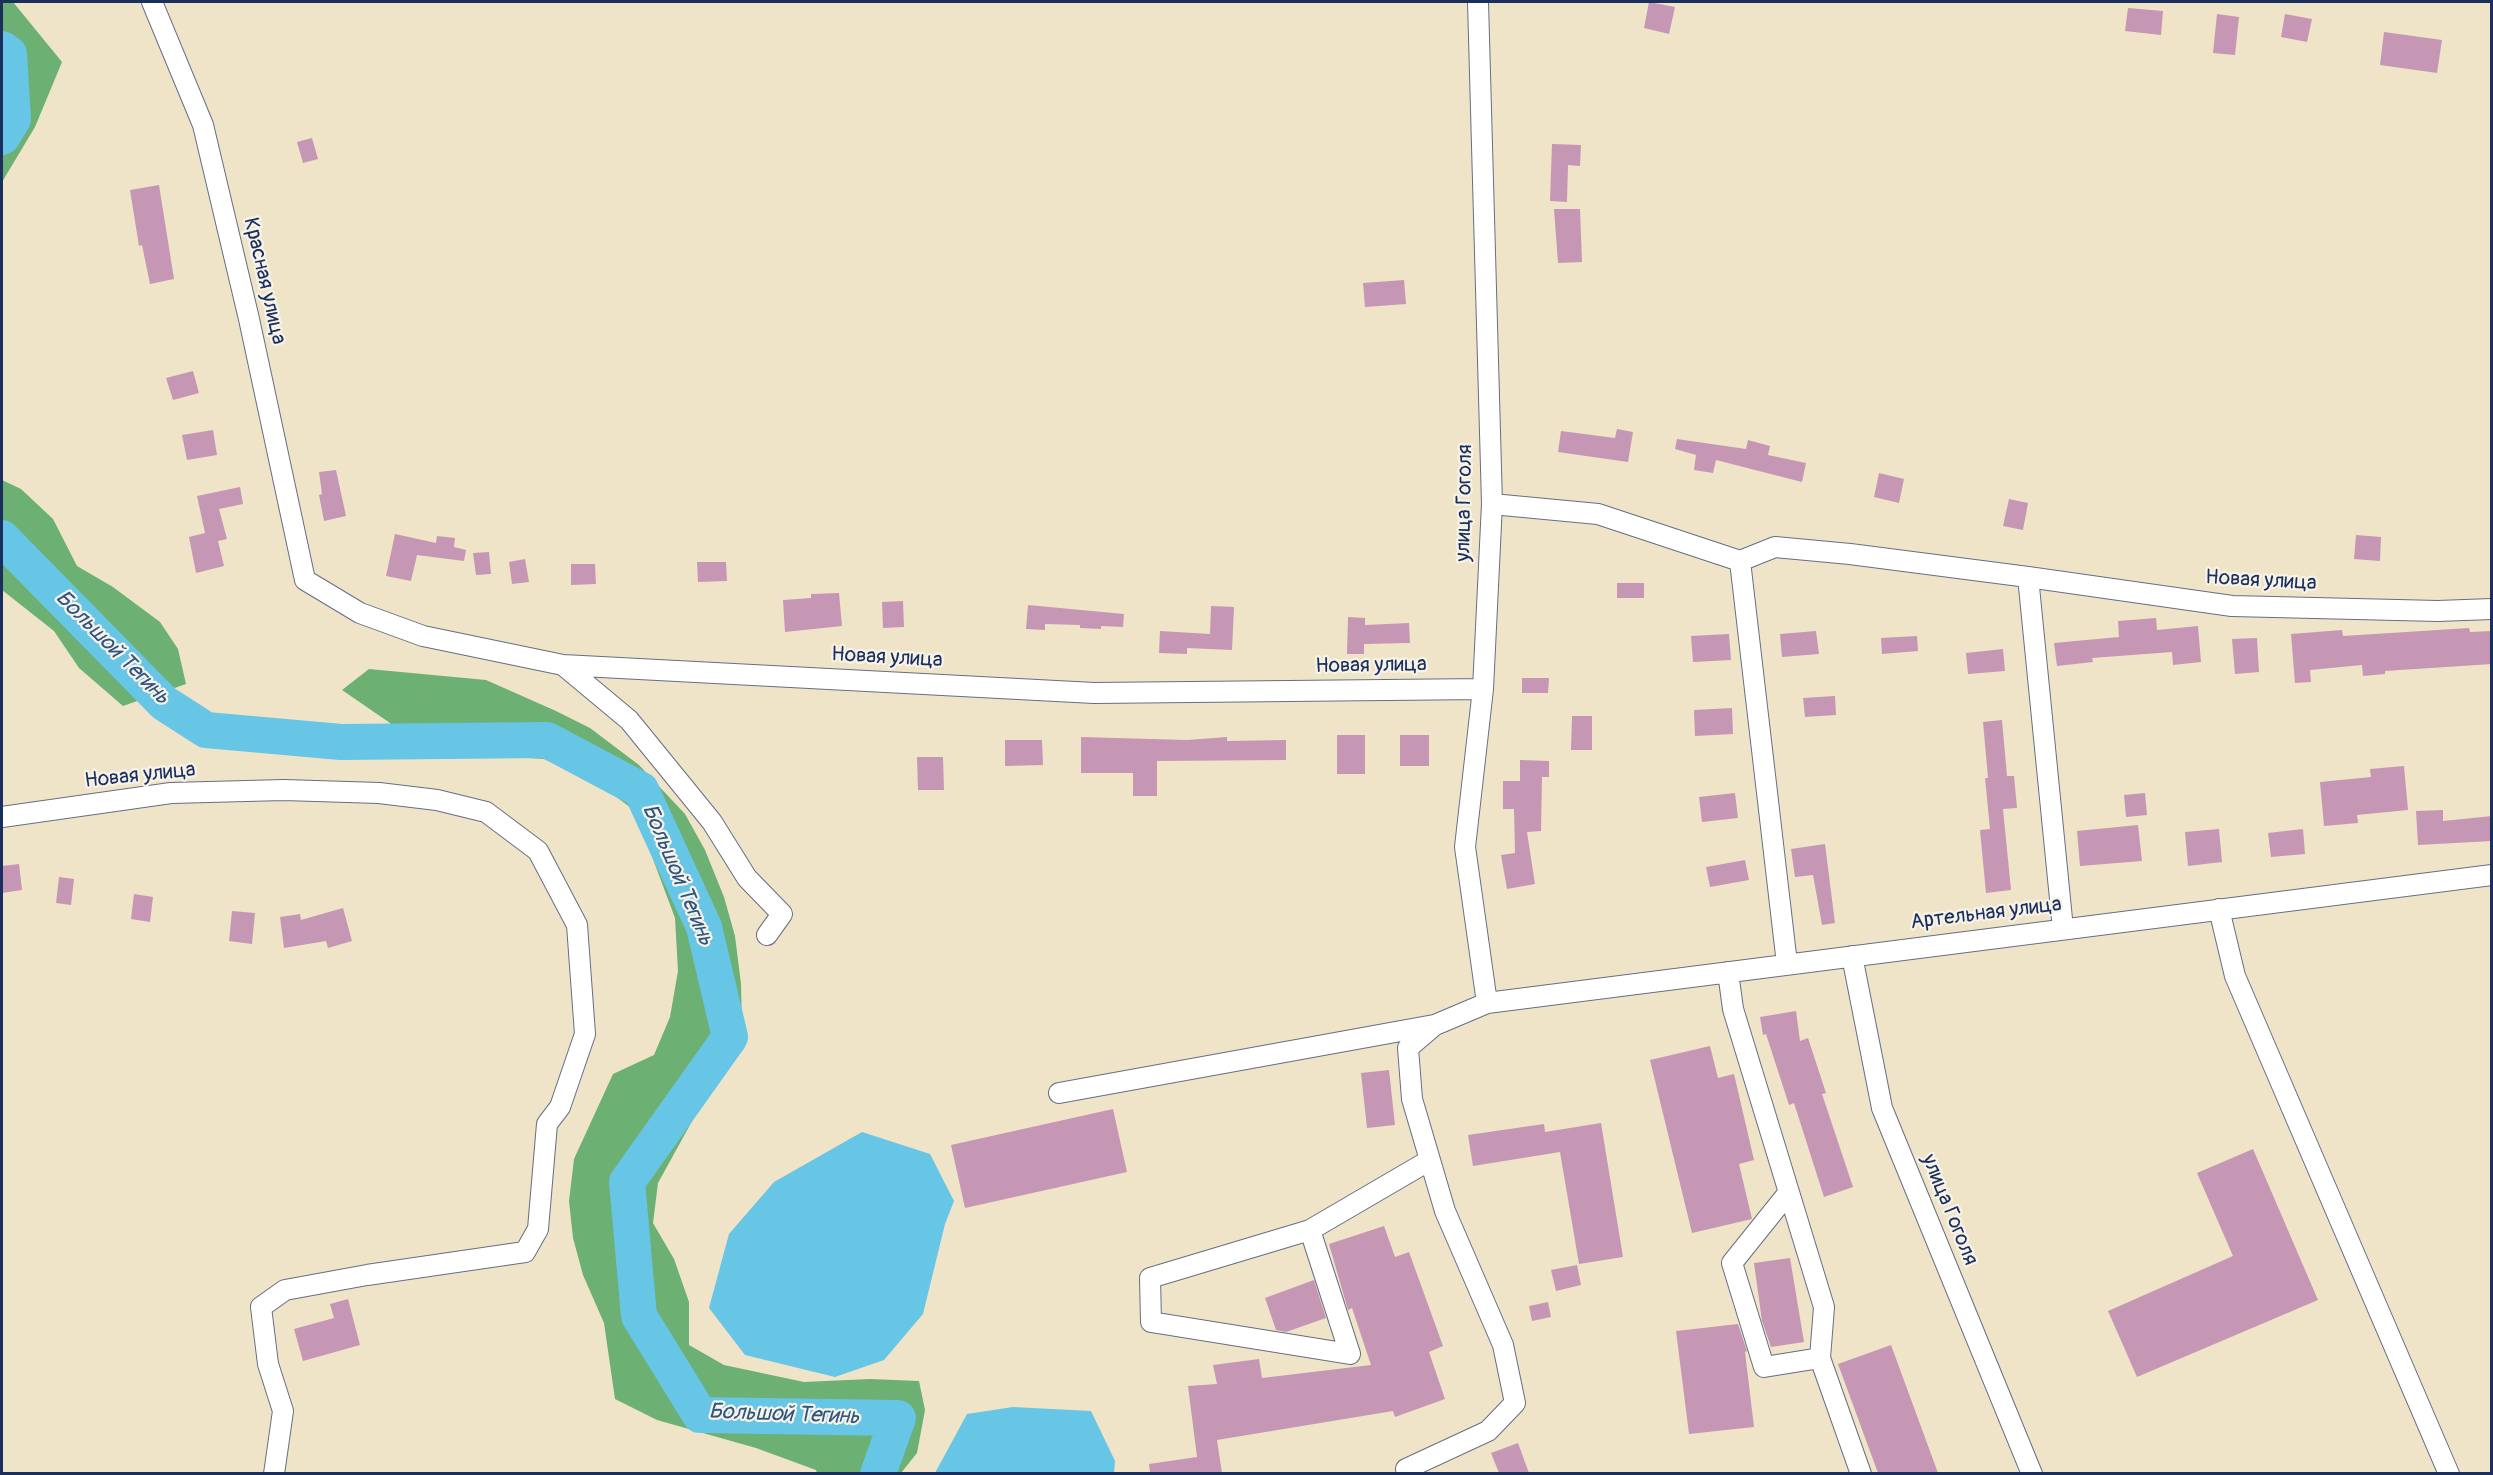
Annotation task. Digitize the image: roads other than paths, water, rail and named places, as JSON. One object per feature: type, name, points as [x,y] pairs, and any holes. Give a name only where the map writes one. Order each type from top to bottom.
[{"type":"street","name":"Красная улица","points":[[152,2],[203,125],[249,319],[305,580]]},
{"type":"street","name":"улица Гоголя","points":[[1478,2],[1492,504],[1483,689],[1465,847],[1487,1003]]},
{"type":"street","points":[[1492,504],[1598,514],[1740,561],[1787,964]]},
{"type":"street","name":"Новая улица","points":[[1740,561],[1775,547],[1850,554],[2232,606],[2438,611],[2492,609]]},
{"type":"street","points":[[2028,577],[2063,929]]},
{"type":"street","name":"Новая улица","points":[[305,580],[360,613],[423,636],[563,665],[1094,693],[1483,689]]},
{"type":"street","points":[[563,665],[629,720],[712,822],[747,878],[782,914],[767,935]]},
{"type":"street","name":"Новая улица","points":[[2,817],[171,793],[284,790],[379,793],[437,800],[486,812],[538,851],[577,925],[585,1034],[560,1107],[547,1124],[538,1229],[525,1252],[367,1275],[285,1290],[261,1307],[268,1364],[283,1411],[274,1473]]},
{"type":"street","name":"Артельная улица","points":[[1435,1025],[1487,1003],[2492,875]]},
{"type":"street","points":[[2219,909],[2235,976],[2449,1473]]},
{"type":"street","name":"улица Гоголя","points":[[1852,956],[1882,1108],[2032,1473]]},
{"type":"street","points":[[1728,972],[1733,1009],[1824,1306],[1820,1358],[1861,1473]]},
{"type":"street","points":[[1059,1093],[1435,1025]]},
{"type":"street","points":[[1406,1469],[1488,1431],[1515,1403],[1503,1344],[1446,1211],[1412,1099],[1408,1048],[1435,1025]]},
{"type":"street","points":[[1310,1230],[1350,1354],[1150,1322],[1150,1278],[1310,1230],[1430,1160]]},
{"type":"street","points":[[1789,1192],[1732,1263],[1764,1367],[1820,1358]]},
{"type":"water","points":[[862,1132],[930,1154],[954,1201],[945,1224],[923,1314],[884,1360],[835,1377],[745,1355],[709,1308],[729,1234],[774,1182]]},
{"type":"water","points":[[1013,1407],[1091,1411],[1115,1461],[1114,1473],[935,1473],[967,1414]]},
{"type":"waterway","name":"Большой Тегинь","points":[[2,49],[9,54],[13,119],[2,137]]},
{"type":"waterway","name":"Большой Тегинь","points":[[2,538],[164,703],[206,730],[341,742],[547,740],[641,790],[704,927],[730,1037],[627,1182],[639,1316],[700,1415],[898,1418],[878,1474]]}]
